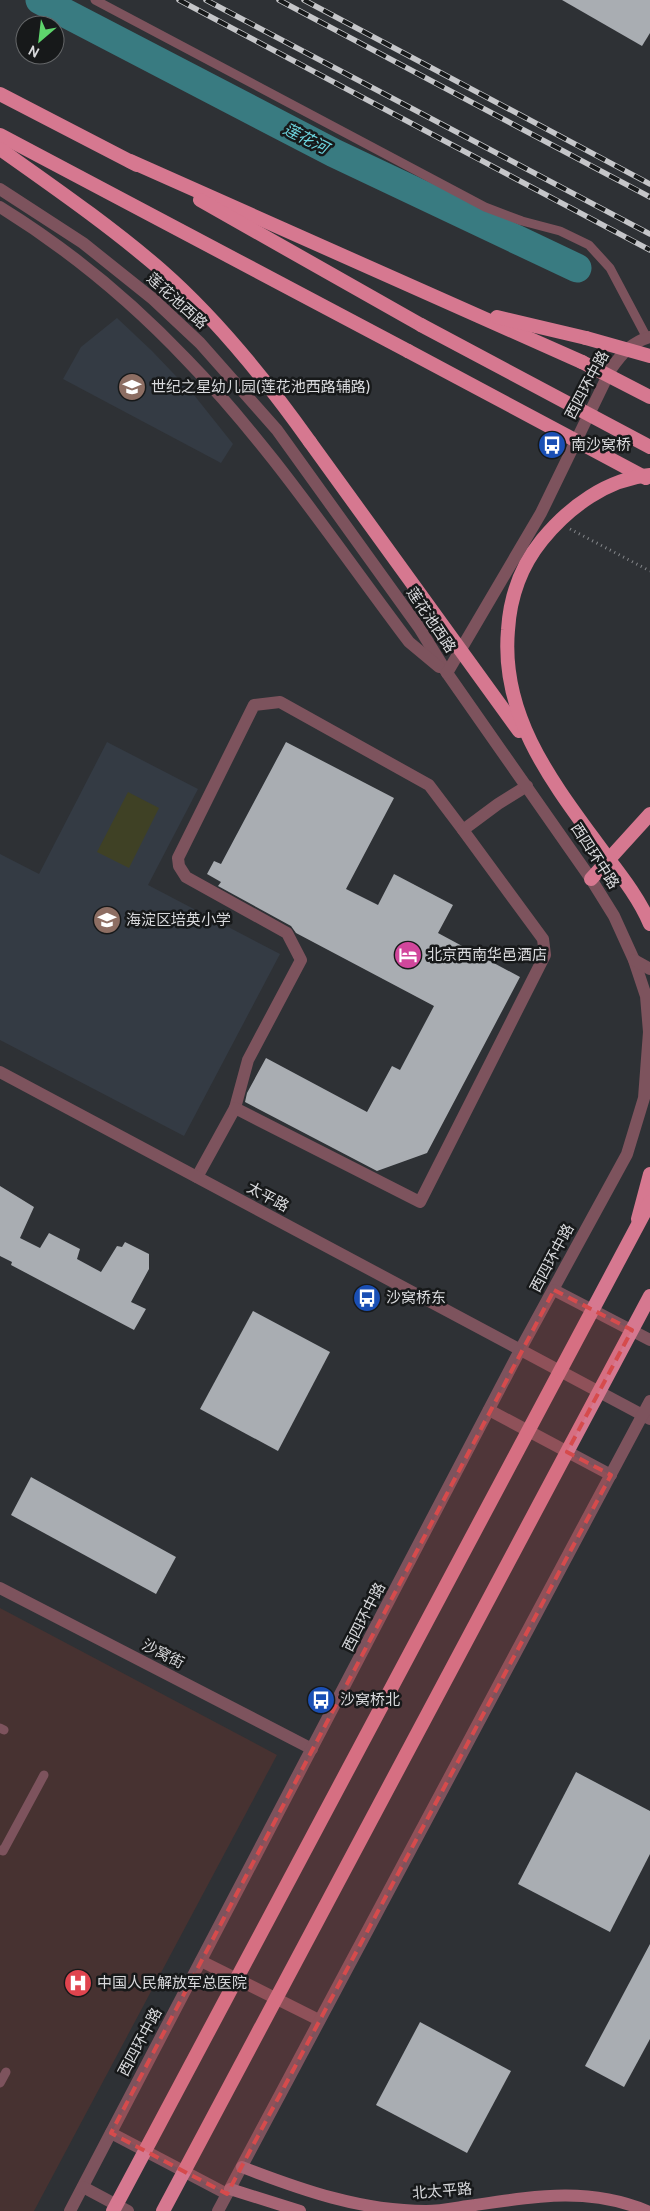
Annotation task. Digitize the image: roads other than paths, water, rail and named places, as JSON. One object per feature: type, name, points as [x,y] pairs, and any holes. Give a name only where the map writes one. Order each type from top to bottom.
[{"type":"highway","points":[[0,94],[130,161],[421,325],[650,447]]},
{"type":"highway","points":[[0,134],[650,480]]},
{"type":"highway","points":[[0,149],[101,221],[162,272],[219,327],[276,394],[535,753],[562,795],[626,883],[650,924]]},
{"type":"highway","points":[[130,161],[464,308],[582,362],[650,397]]},
{"type":"highway","points":[[464,308],[650,356]]},
{"type":"highway","points":[[535,753],[518,715],[510,678],[506,644],[510,607],[521,573],[536,547],[558,521],[582,501],[612,485],[650,475]]},
{"type":"highway","points":[[591,879],[650,814]]},
{"type":"highway","points":[[635,1230],[650,1174]]},
{"type":"highway","points":[[113,2211],[650,1202]]},
{"type":"highway","points":[[163,2211],[650,1296]]},
{"type":"main road","name":"北太平路","points":[[242,2166],[298,2189],[344,2202],[387,2209],[428,2211],[563,2194],[589,2196],[631,2205],[647,2211]]},
{"type":"main road","points":[[229,2192],[300,2211]]},
{"type":"street","name":"莲花池西路","points":[[0,190],[83,243],[153,299],[200,343],[277,430],[420,629],[447,673]]},
{"type":"street","name":"莲花池西路","points":[[0,207],[24,222],[105,283],[188,360],[258,441],[409,642],[447,673]]},
{"type":"street","name":"西四环中路","points":[[70,2211],[520,1350],[627,1154],[644,1098],[650,1032],[646,996],[634,960],[614,916],[591,879],[447,673],[541,513],[611,369],[621,355],[633,344],[649,337]]},
{"type":"street","points":[[197,1177],[236,1108],[248,1060],[301,960],[287,933],[186,877],[179,866],[178,858],[254,705],[280,702],[429,784],[543,939],[545,955],[420,1202],[236,1108]]},
{"type":"street","points":[[463,830],[498,804],[527,786]]},
{"type":"street","points":[[634,960],[650,969]]},
{"type":"street","name":"太平路","points":[[0,1072],[646,1417]]},
{"type":"street","points":[[554,1290],[650,1340]]},
{"type":"street","points":[[218,2211],[611,1475],[646,1417],[650,1401]]},
{"type":"street","points":[[489,1410],[611,1475]]},
{"type":"street","name":"沙窝街","points":[[0,1588],[312,1749]]},
{"type":"street","points":[[201,1961],[319,2020]]},
{"type":"street","points":[[111,2133],[229,2192]]},
{"type":"street","points":[[83,2187],[128,2211]]},
{"type":"lane","points":[[95,0],[485,207],[522,221],[560,231],[582,242],[600,256],[610,268],[649,337]]},
{"type":"lane","points":[[0,1850],[3,1852],[44,1775]]},
{"type":"lane","points":[[0,2083],[6,2072]]},
{"type":"waterway","name":"莲花河","points":[[40,0],[334,153],[577,268]]},
{"type":"railway","points":[[179,0],[650,250]]},
{"type":"railway","points":[[206,0],[650,234]]},
{"type":"railway","points":[[279,0],[650,197]]},
{"type":"railway","points":[[304,0],[650,184]]},
{"type":"place","name":"世纪之星幼儿园(莲花池西路辅路)","points":[[132,387]]},
{"type":"place","name":"南沙窝桥","points":[[552,445]]},
{"type":"place","name":"海淀区培英小学","points":[[107,920]]},
{"type":"place","name":"北京西南华邑酒店","points":[[408,955]]},
{"type":"place","name":"沙窝桥东","points":[[367,1298]]},
{"type":"place","name":"沙窝桥北","points":[[321,1700]]},
{"type":"place","name":"中国人民解放军总医院","points":[[78,1983]]}]
